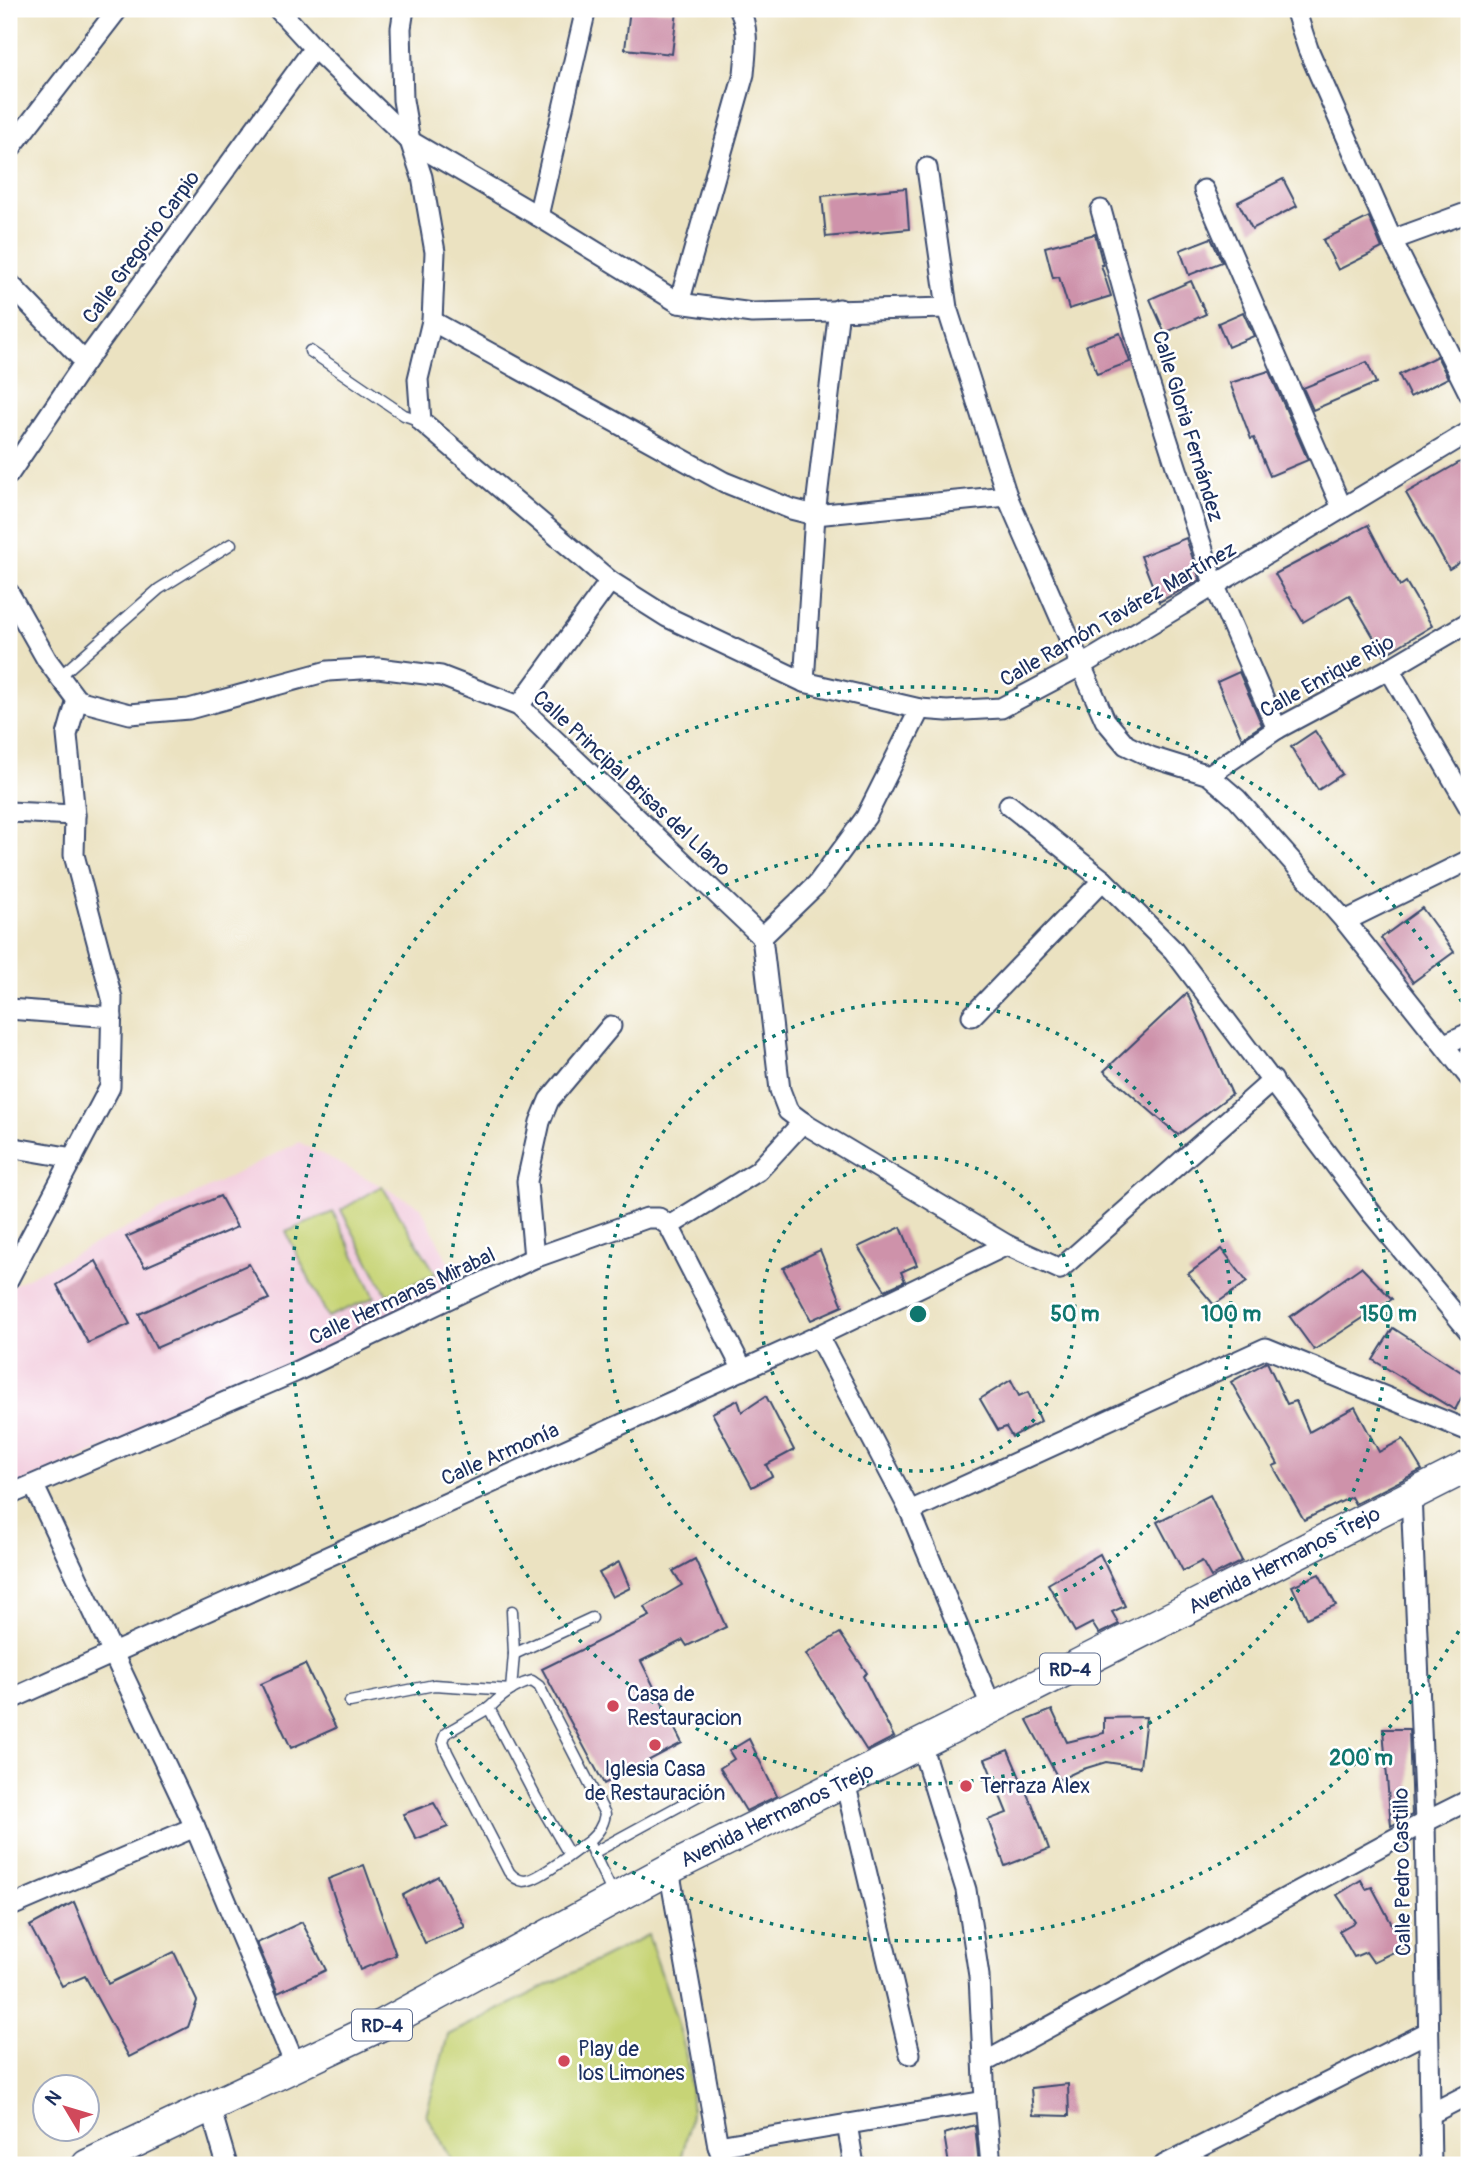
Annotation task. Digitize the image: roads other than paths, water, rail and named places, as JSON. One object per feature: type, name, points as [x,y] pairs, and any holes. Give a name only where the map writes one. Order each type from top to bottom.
[{"type":"main road","name":"Avenida Hermanos Trejo","points":[[87,2165],[382,2025],[669,1868],[992,1709],[1469,1466]]},
{"type":"street","points":[[9,150],[117,9]]},
{"type":"street","points":[[278,9],[314,48],[410,141],[678,303],[752,313],[947,307]]},
{"type":"street","points":[[404,9],[401,28],[403,100],[410,141],[422,177],[435,252],[432,321],[418,379],[421,421]]},
{"type":"street","points":[[538,216],[586,9]]},
{"type":"street","points":[[678,303],[744,74],[747,35],[745,20],[739,9]]},
{"type":"street","points":[[1295,9],[1308,48],[1392,240],[1469,393]]},
{"type":"street","name":"Calle Gregorio Carpio","points":[[9,474],[85,362],[314,48]]},
{"type":"street","points":[[927,168],[947,307],[1007,496],[1105,720],[1126,745],[1152,757],[1209,775],[1237,799],[1345,921],[1469,1077]]},
{"type":"street","points":[[1204,190],[1342,509]]},
{"type":"street","name":"Calle Gloria Fernández","points":[[1101,210],[1147,376],[1214,584],[1277,729]]},
{"type":"street","points":[[1392,240],[1469,212]]},
{"type":"street","points":[[9,283],[85,362]]},
{"type":"street","points":[[804,682],[815,515],[839,309]]},
{"type":"street","points":[[432,321],[724,482],[791,509],[815,515],[1007,496]]},
{"type":"street","name":"Calle Ramón Tavárez Martínez","points":[[421,421],[610,581],[667,617],[804,682],[920,709],[947,711],[1001,708],[1082,665],[1469,432]]},
{"type":"street","points":[[519,706],[610,581]]},
{"type":"street","points":[[9,593],[59,677],[77,700],[67,735],[75,816],[74,855],[112,998],[110,1087],[9,1278]]},
{"type":"street","name":"Calle Enrique Rijo","points":[[1209,775],[1277,729],[1389,669],[1469,622]]},
{"type":"street","name":"Calle Principal Brisas del Llano","points":[[77,700],[130,714],[189,709],[328,671],[378,668],[441,676],[519,706],[762,937]]},
{"type":"street","points":[[1389,669],[1469,807]]},
{"type":"street","points":[[920,709],[866,817],[817,884],[762,937],[780,1090],[788,1111],[1007,1245],[1060,1269],[1273,1080]]},
{"type":"street","points":[[1009,805],[1103,880],[1173,950],[1373,1215],[1469,1331]]},
{"type":"street","points":[[9,813],[75,816]]},
{"type":"street","points":[[1345,921],[1469,860]]},
{"type":"street","points":[[971,1016],[1103,880]]},
{"type":"street","points":[[9,1009],[112,1017]]},
{"type":"street","points":[[534,1258],[527,1181],[540,1122],[549,1100],[611,1026]]},
{"type":"street","points":[[1445,1044],[1469,1033]]},
{"type":"street","points":[[743,1370],[669,1226],[758,1171],[803,1122]]},
{"type":"street","points":[[9,1147],[73,1158]]},
{"type":"street","name":"Calle Hermanas Mirabal","points":[[9,1495],[295,1372],[534,1258],[647,1218],[659,1218],[669,1226]]},
{"type":"street","name":"Calle Armonía","points":[[9,1700],[818,1336],[1007,1245]]},
{"type":"street","points":[[818,1336],[910,1511],[992,1709]]},
{"type":"street","points":[[910,1511],[1266,1348],[1469,1431]]},
{"type":"street","points":[[34,1486],[195,1827],[296,2067]]},
{"type":"street","name":"Calle Pedro Castillo","points":[[1411,1494],[1424,1822],[1431,2165]]},
{"type":"street","points":[[921,1744],[966,1890],[979,1976],[991,2165]]},
{"type":"street","points":[[845,1782],[910,2054]]},
{"type":"street","points":[[985,2062],[1469,1800]]},
{"type":"street","points":[[9,1907],[195,1827]]},
{"type":"street","points":[[669,1868],[718,2146],[725,2165]]},
{"type":"street","points":[[1164,2165],[1428,2032]]},
{"type":"street","points":[[1430,2114],[1469,2094]]},
{"type":"street","points":[[718,2146],[985,2101]]},
{"type":"street","points":[[210,2107],[227,2165]]},
{"type":"street","points":[[847,2124],[854,2165]]},
{"type":"lane","points":[[310,351],[404,415],[421,421]]},
{"type":"lane","points":[[59,677],[159,589],[231,544]]},
{"type":"lane","points":[[511,1690],[512,1611]]},
{"type":"lane","points":[[513,1654],[592,1618]]},
{"type":"lane","points":[[529,1681],[539,1686],[605,1814],[604,1822],[588,1842],[523,1881],[514,1878],[509,1872],[443,1741],[444,1735],[450,1730],[489,1708],[511,1690],[529,1681]]},
{"type":"lane","points":[[350,1702],[435,1685],[511,1690]]},
{"type":"lane","points":[[489,1708],[569,1854]]},
{"type":"lane","points":[[593,1853],[703,1793]]},
{"type":"lane","points":[[588,1842],[614,1898]]},
{"type":"place","name":"Casa de Restauracion","points":[[613,1706]]},
{"type":"place","name":"Iglesia Casa de Restauración","points":[[655,1745]]},
{"type":"place","name":"Terraza Alex","points":[[966,1786]]},
{"type":"place","name":"Play de los Limones","points":[[564,2061]]}]
